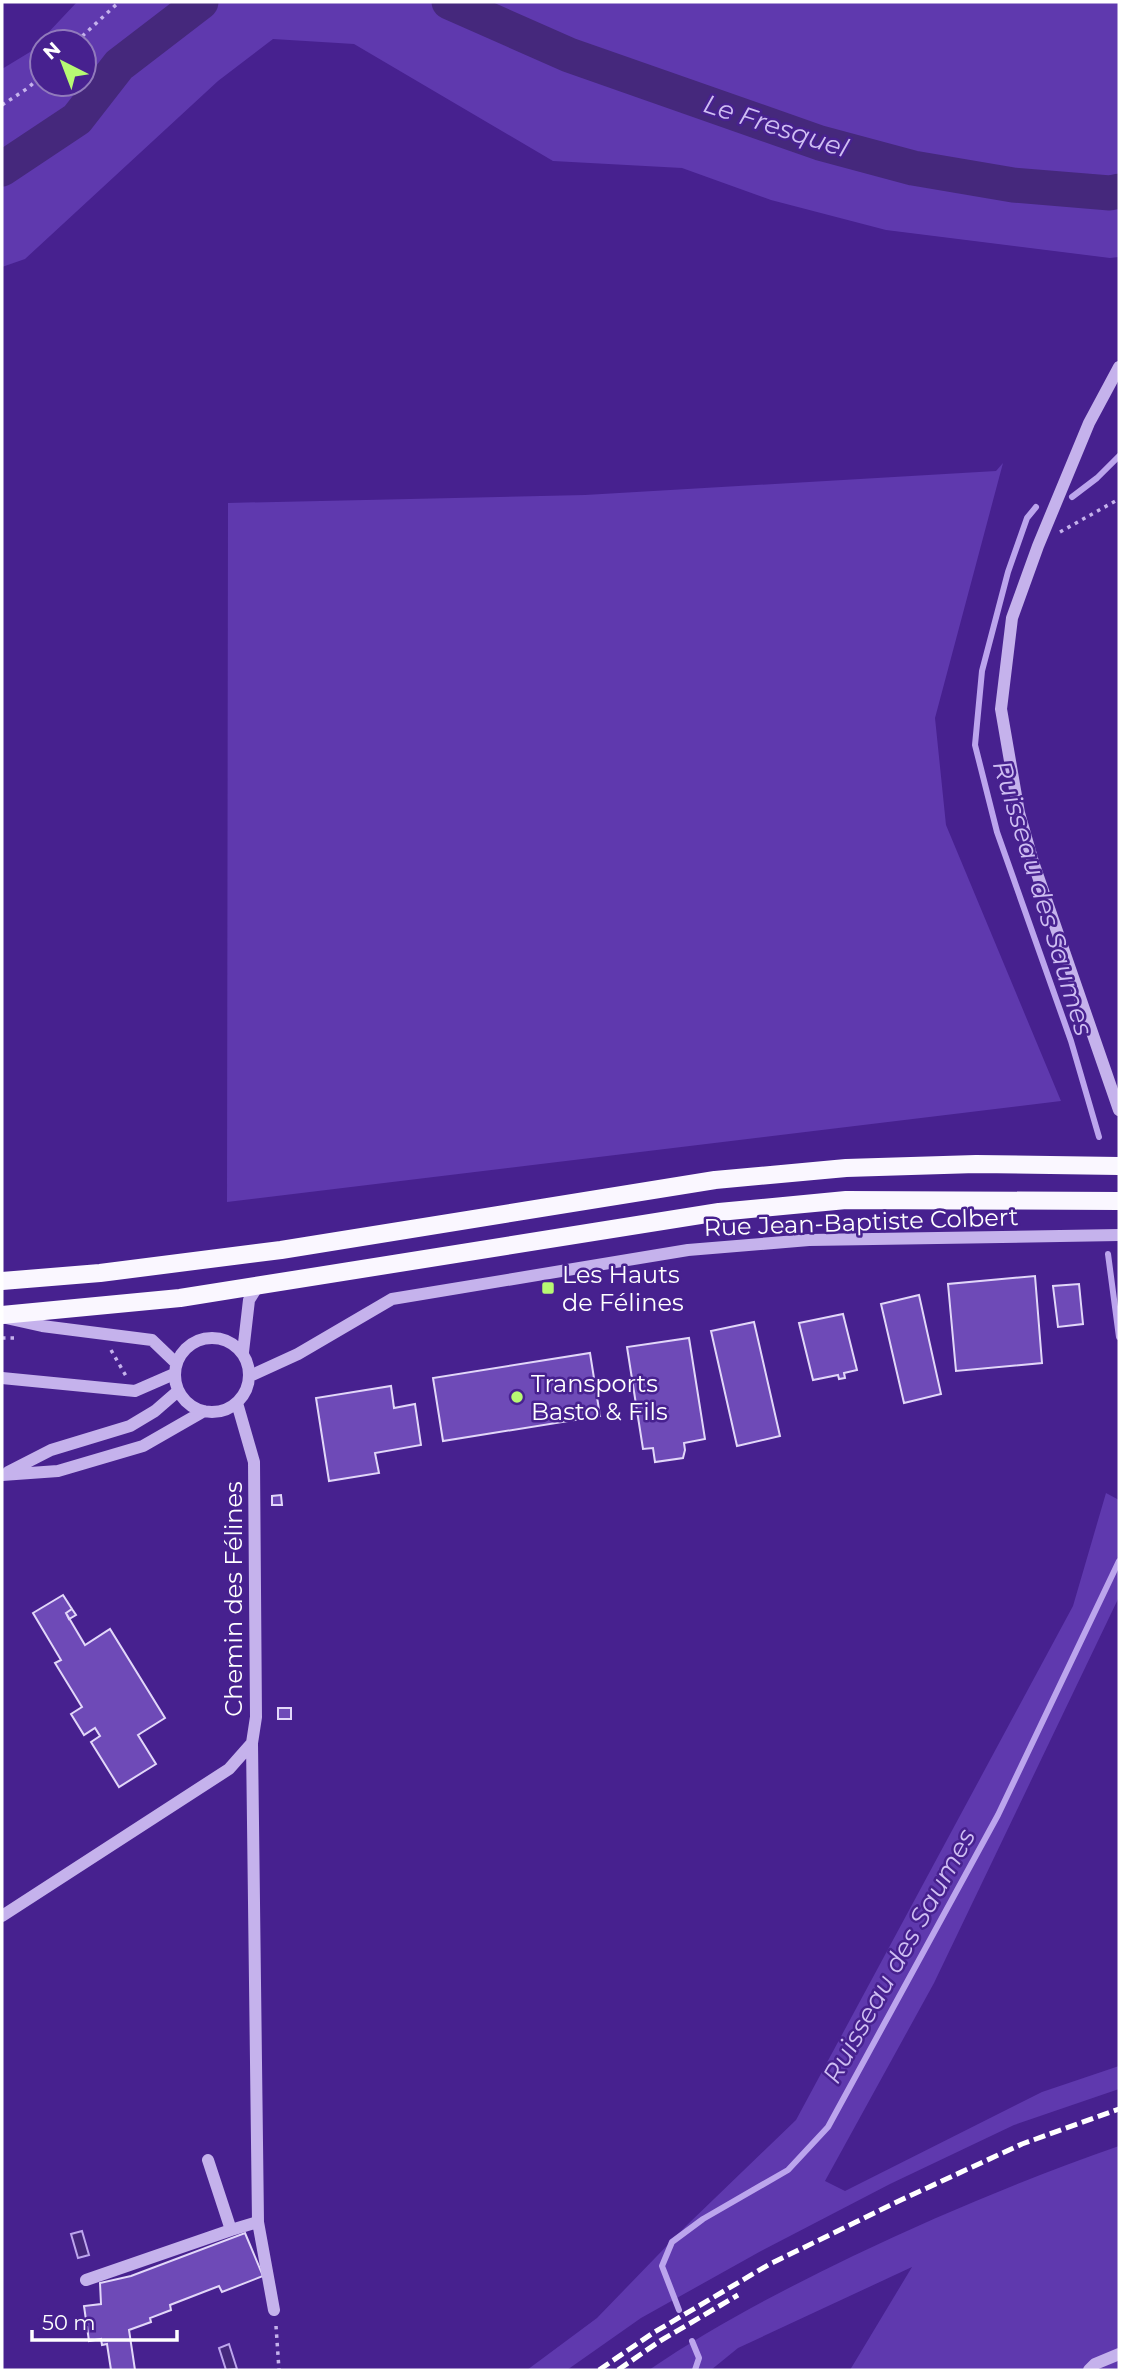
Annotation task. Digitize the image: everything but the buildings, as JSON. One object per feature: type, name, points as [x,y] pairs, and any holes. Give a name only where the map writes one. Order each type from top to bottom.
[{"type":"main road","points":[[2,1280],[100,1273],[281,1250],[716,1180],[846,1168],[963,1164],[1119,1166]]},
{"type":"main road","points":[[2,1316],[180,1298],[719,1212],[846,1200],[1119,1201]]},
{"type":"street","points":[[1119,367],[1089,423],[1038,546],[1012,618],[1001,709],[1019,813],[1033,863],[1119,1110]]},
{"type":"street","name":"Rue Jean-Baptiste Colbert","points":[[250,1376],[298,1354],[392,1299],[688,1250],[809,1240],[1119,1235]]},
{"type":"street","points":[[243,1352],[249,1300],[259,1284]]},
{"type":"street","points":[[2,1316],[43,1326],[152,1340],[175,1368],[178,1391],[189,1404],[204,1411],[221,1411],[237,1403],[246,1391],[250,1376],[249,1364],[243,1352],[226,1339],[203,1338],[182,1353],[175,1368],[135,1391],[2,1378]]},
{"type":"street","points":[[2,1475],[51,1450],[130,1426],[155,1412],[178,1391]]},
{"type":"street","name":"Chemin des Félines","points":[[2,1916],[229,1769],[252,1742],[256,1717],[254,1462],[237,1403]]},
{"type":"street","points":[[2,1475],[58,1471],[143,1446],[204,1411]]},
{"type":"street","points":[[252,1742],[258,2222],[274,2310]]},
{"type":"street","points":[[208,2160],[231,2230]]},
{"type":"street","points":[[86,2280],[258,2222]]},
{"type":"street","points":[[1089,2370],[1095,2364],[1119,2354]]},
{"type":"path","points":[[91,28],[119,2]]},
{"type":"path","points":[[2,105],[28,88]]},
{"type":"path","points":[[1038,546],[1119,499]]},
{"type":"path","points":[[2,1338],[25,1338]]},
{"type":"path","points":[[100,1348],[112,1350],[135,1391]]},
{"type":"path","points":[[274,2310],[279,2370]]},
{"type":"shaded area","points":[[77,2],[1119,2],[1119,257],[886,230],[771,200],[682,168],[553,161],[354,44],[273,39],[218,81],[25,259],[2,267],[2,69],[28,53],[28,98],[98,98],[98,28],[53,28]]},
{"type":"shaded area","points":[[1003,463],[935,718],[946,825],[1061,1101],[227,1202],[228,503],[585,495],[996,471]]},
{"type":"shaded area","points":[[1106,1493],[1119,1500],[1119,1597],[934,1983],[825,2181],[845,2191],[1042,2092],[1119,2066],[1119,2089],[1014,2125],[890,2184],[761,2251],[641,2318],[567,2370],[527,2370],[597,2318],[686,2226],[796,2120],[1073,1606]]},
{"type":"shaded area","points":[[1119,2146],[1119,2370],[850,2370],[912,2267],[738,2348],[711,2370],[649,2370],[749,2309],[853,2256],[984,2197]]},
{"type":"shaded area","points":[[82,2231],[89,2255],[78,2258],[71,2234]]},
{"type":"shaded area","points":[[229,2344],[237,2369],[226,2370],[219,2348]]},
{"type":"waterway","name":"Le Fresquel","points":[[2,169],[77,119],[119,65],[201,2]]},
{"type":"waterway","name":"Le Fresquel","points":[[449,2],[569,55],[820,143],[913,168],[1013,185],[1110,193],[1119,191]]},
{"type":"waterway","name":"Ruisseau des Saumes","points":[[1072,497],[1097,478],[1119,456]]},
{"type":"waterway","name":"Ruisseau des Saumes","points":[[1036,507],[1027,518],[1008,572],[982,671],[975,745],[997,832],[1071,1041],[1099,1137]]},
{"type":"waterway","name":"Ruisseau des Saumes","points":[[1108,1254],[1119,1337]]},
{"type":"waterway","name":"Ruisseau des Saumes","points":[[679,2310],[662,2266],[672,2242],[703,2219],[788,2170],[828,2127],[998,1815],[1119,1561]]},
{"type":"waterway","points":[[692,2341],[699,2358],[695,2370]]},
{"type":"railway","points":[[599,2370],[653,2333],[768,2265],[1022,2144],[1119,2109]]},
{"type":"railway","points":[[618,2370],[660,2341],[738,2295]]},
{"type":"place","name":"Les Hauts de Félines","points":[[548,1288]]},
{"type":"place","name":"Transports Basto & Fils","points":[[517,1397]]}]
